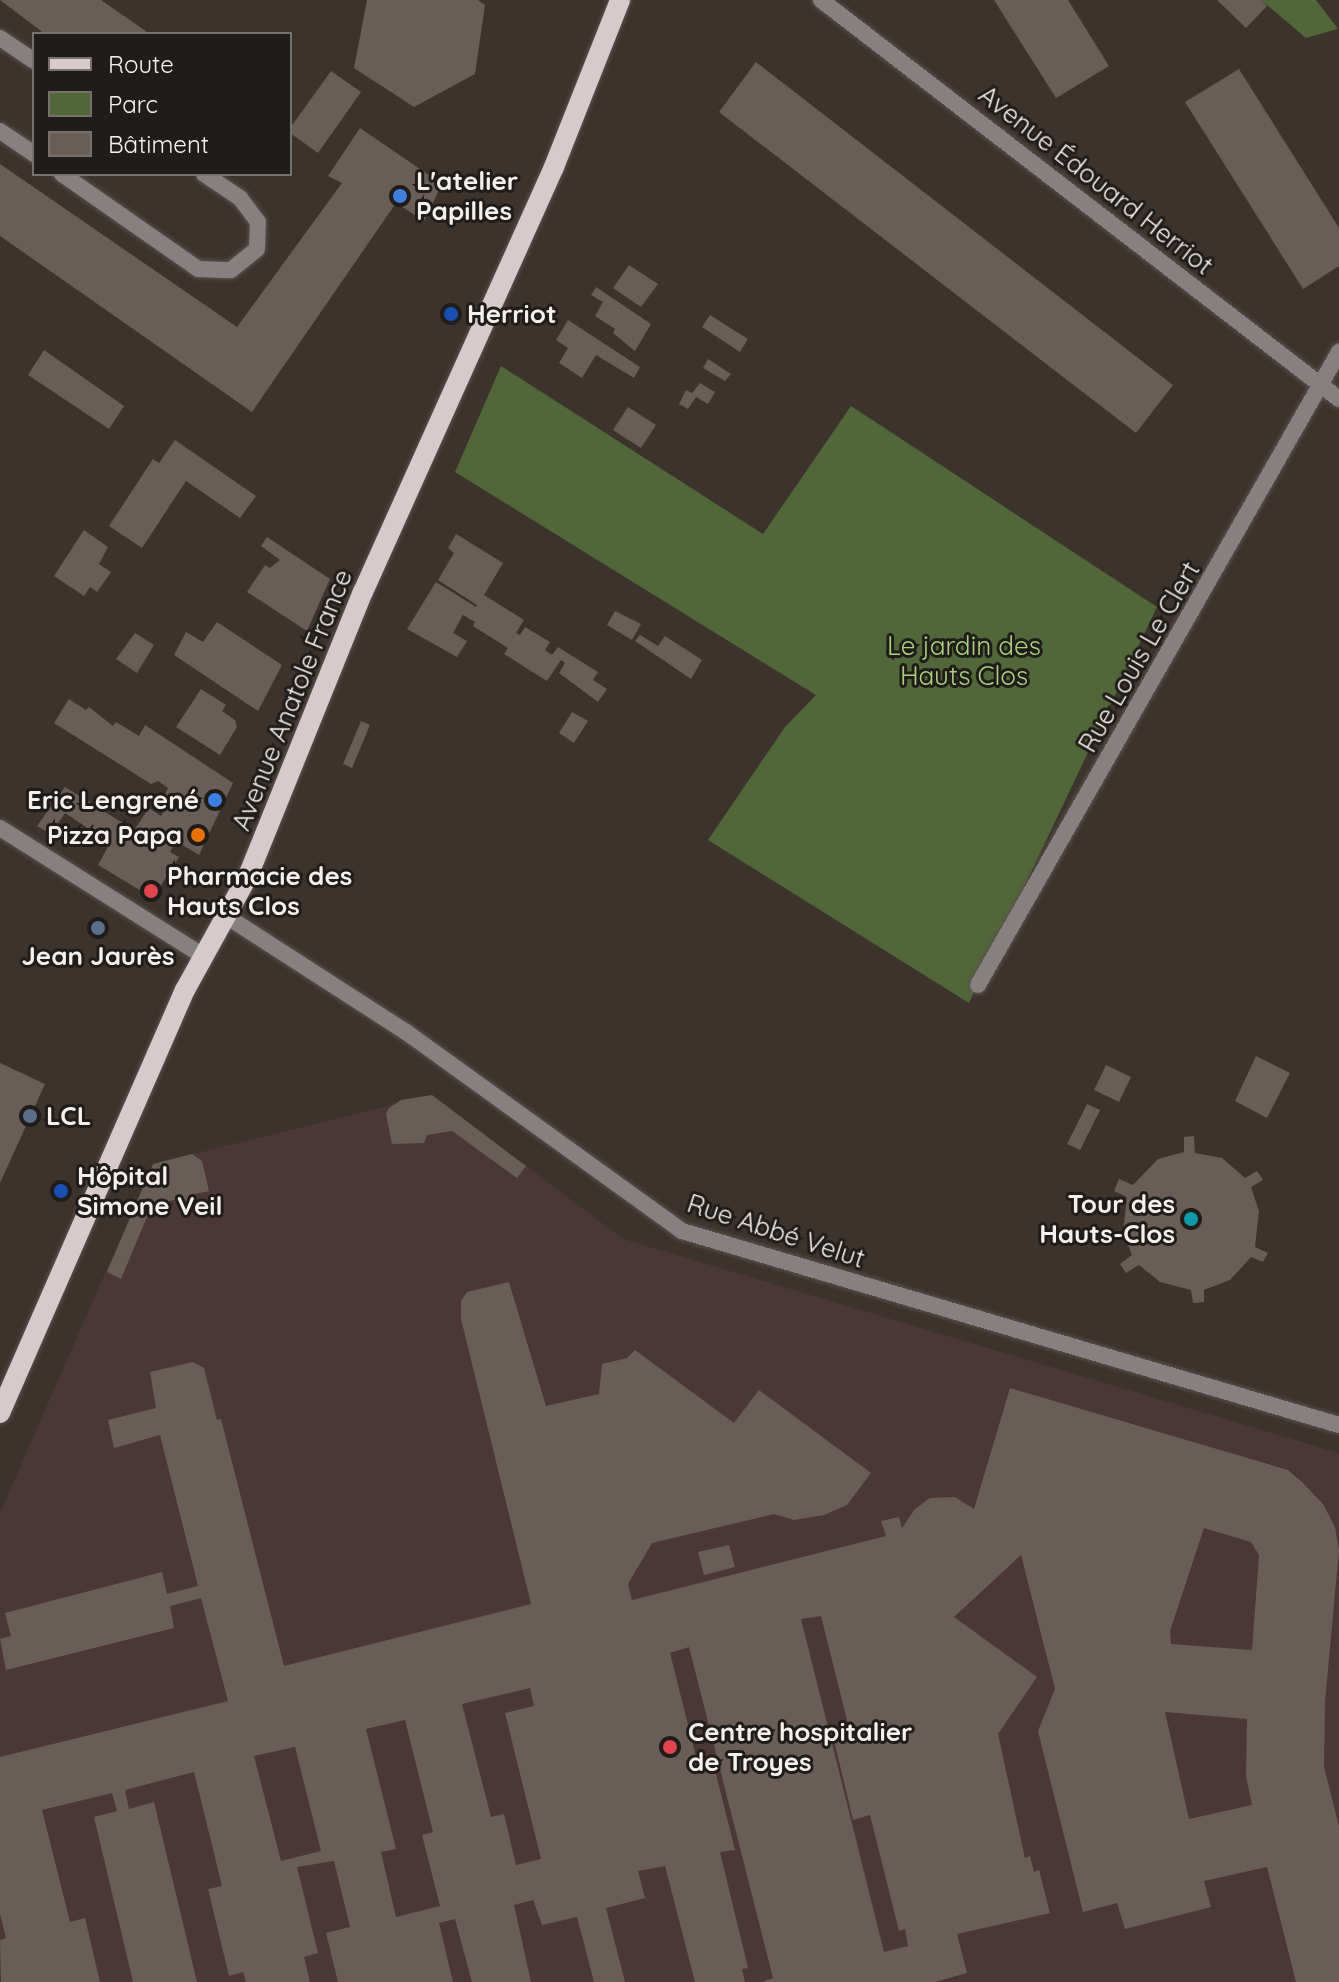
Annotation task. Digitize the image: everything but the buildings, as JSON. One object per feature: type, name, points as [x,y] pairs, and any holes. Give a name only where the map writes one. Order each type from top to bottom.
[{"type":"main road","name":"Avenue Anatole France","points":[[0,1413],[180,1001],[248,876],[379,553],[554,167],[620,0]]},
{"type":"street","name":"Avenue Édouard Herriot","points":[[821,0],[1339,399]]},
{"type":"street","points":[[0,38],[32,60]]},
{"type":"street","points":[[0,131],[32,153]]},
{"type":"street","points":[[65,176],[198,269],[231,270],[257,249],[258,222],[240,198],[207,176]]},
{"type":"street","name":"Rue Louis Le Clert","points":[[978,985],[1339,352]]},
{"type":"street","points":[[0,828],[203,956]]},
{"type":"street","name":"Rue Abbé Velut","points":[[226,916],[406,1032],[682,1231],[1339,1425]]},
{"type":"shaded area","name":"Centre hospitalier de Troyes","points":[[432,1095],[623,1239],[1339,1453],[1339,1982],[0,1982],[0,1513],[153,1164]]},
{"type":"green space","points":[[1261,0],[1316,0],[1338,29],[1306,38]]},
{"type":"green space","name":"Le jardin des Hauts Clos","points":[[501,366],[763,534],[851,406],[1157,607],[969,1003],[708,840],[785,727],[816,695],[455,472]]},
{"type":"place","name":"L'atelier Papilles","points":[[400,196]]},
{"type":"place","name":"Herriot","points":[[451,314]]},
{"type":"place","name":"Eric Lengrené","points":[[215,800]]},
{"type":"place","name":"Pizza Papa","points":[[198,835]]},
{"type":"place","name":"Pharmacie des Hauts Clos","points":[[151,891]]},
{"type":"place","name":"Jean Jaurès","points":[[98,928]]},
{"type":"place","name":"LCL","points":[[30,1116]]},
{"type":"place","name":"Hôpital Simone Veil","points":[[61,1191]]},
{"type":"place","name":"Tour des Hauts-Clos","points":[[1191,1219]]},
{"type":"place","name":"Centre hospitalier de Troyes","points":[[670,1747]]}]
